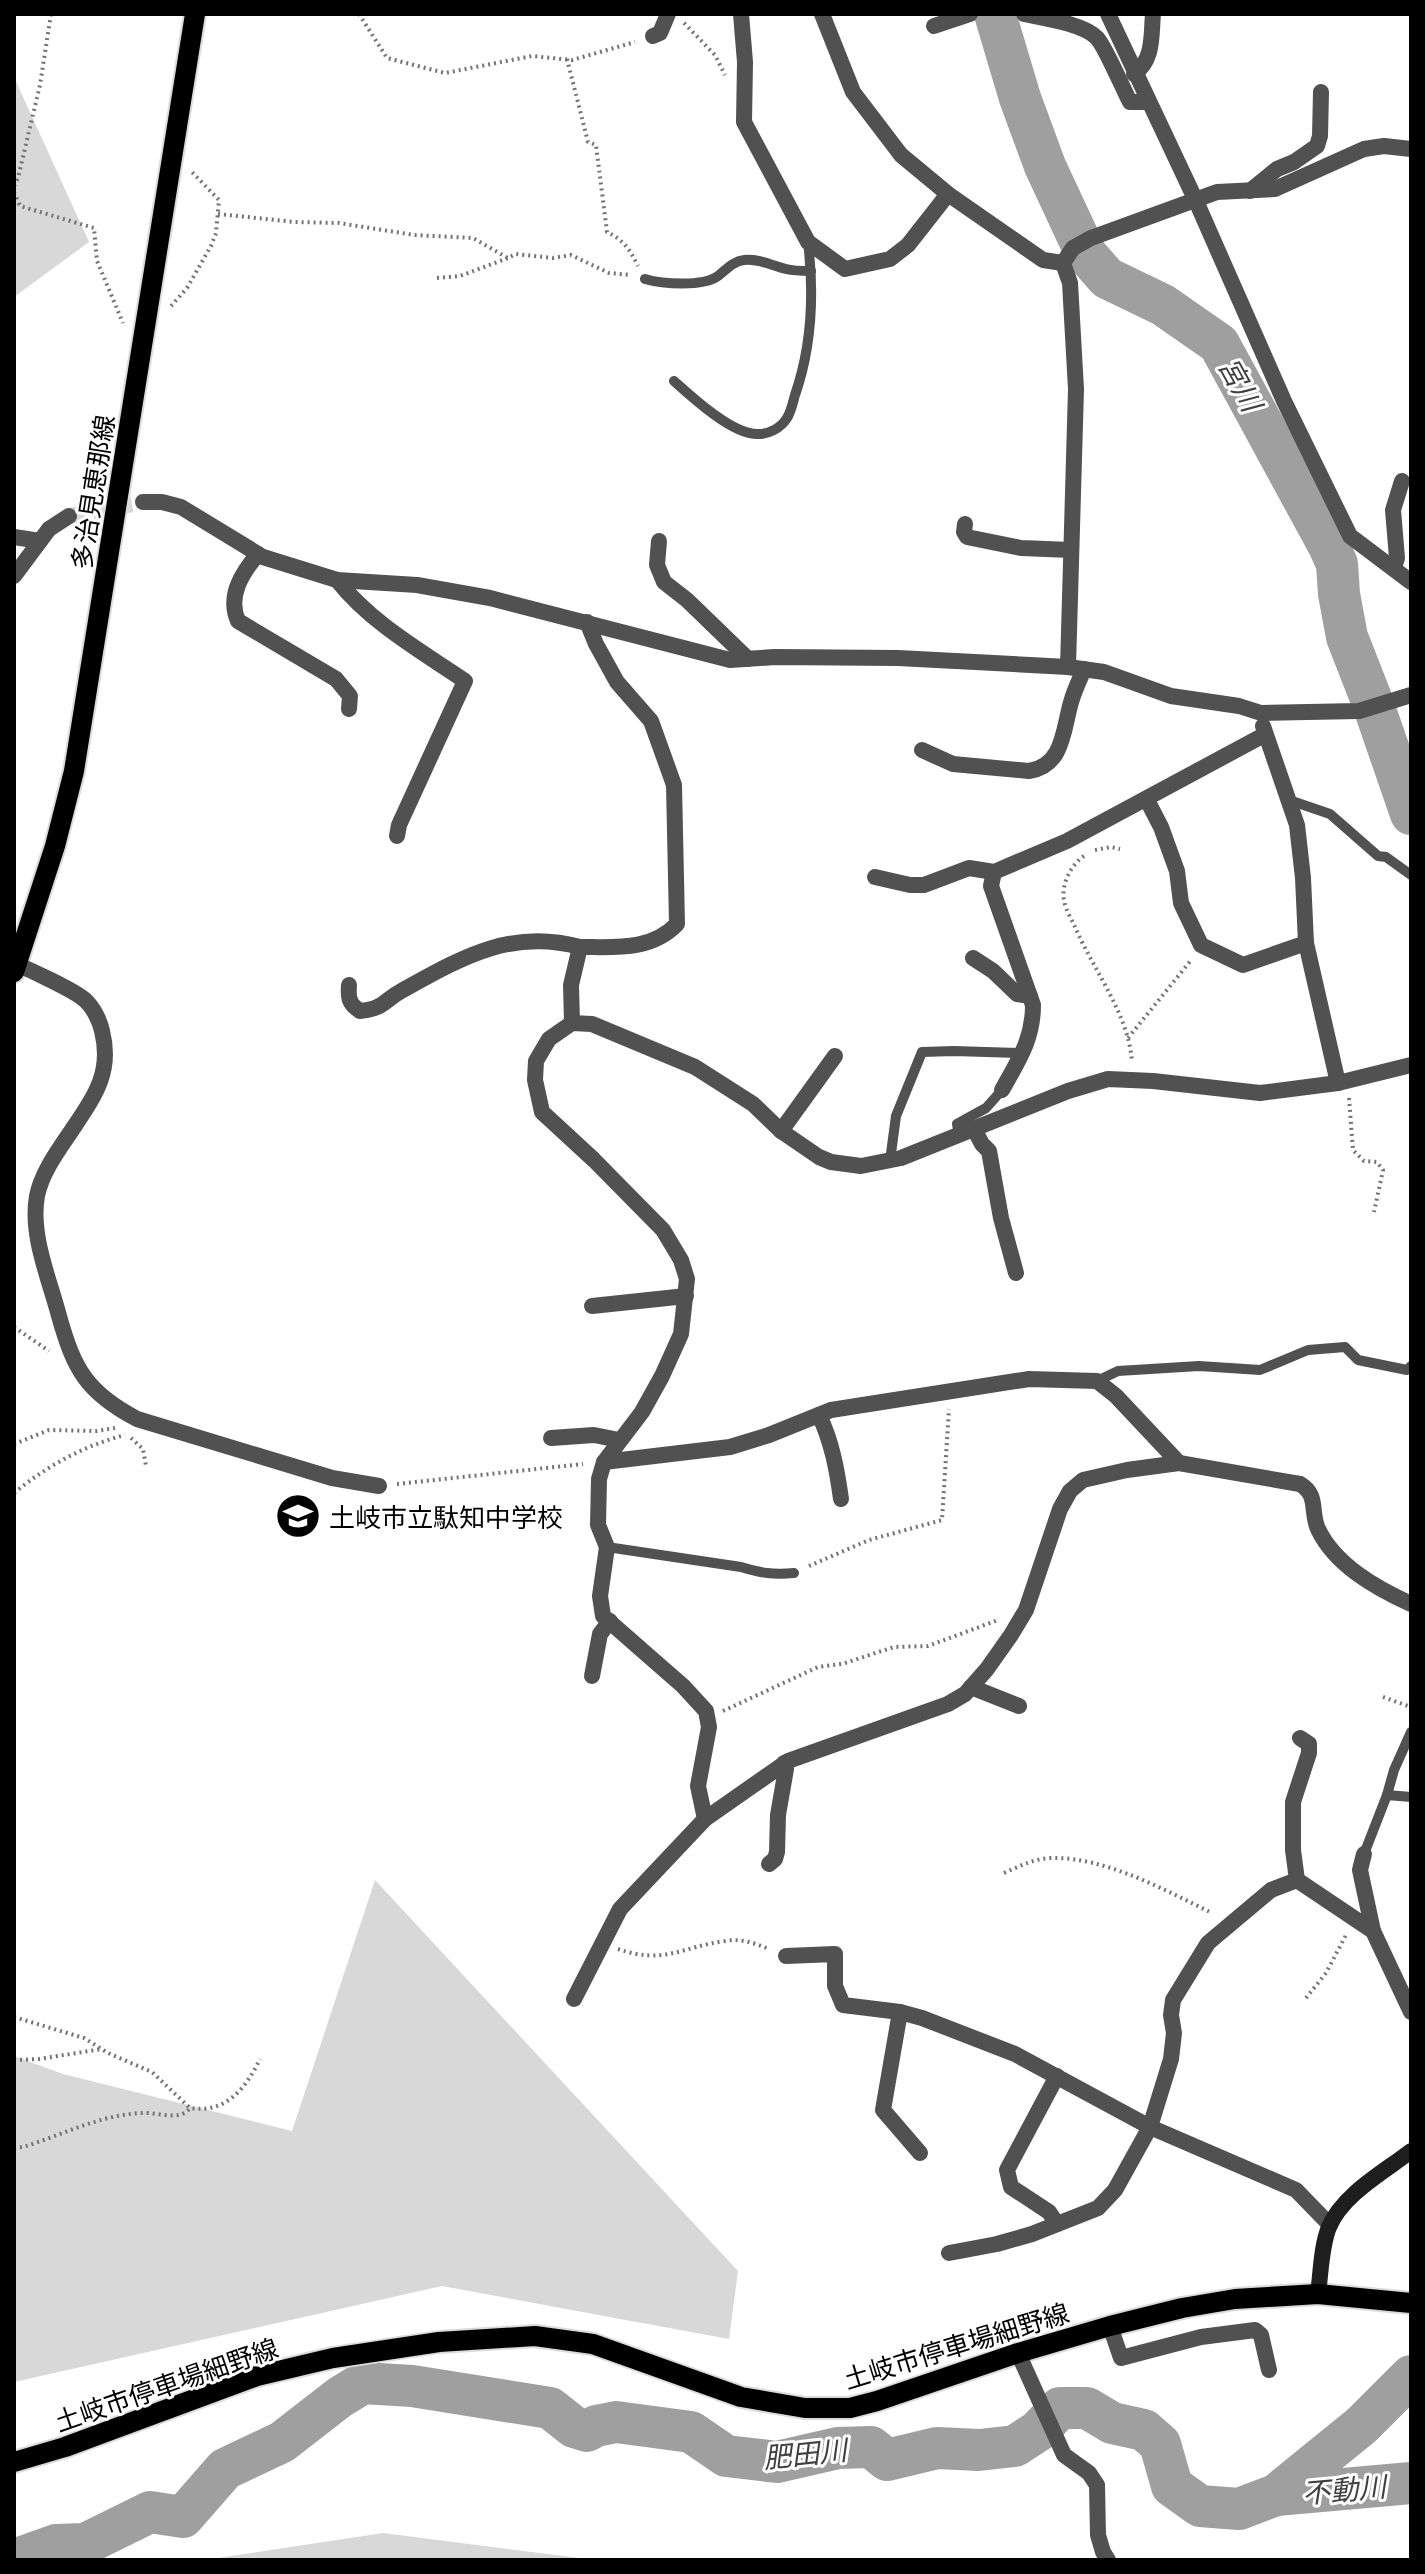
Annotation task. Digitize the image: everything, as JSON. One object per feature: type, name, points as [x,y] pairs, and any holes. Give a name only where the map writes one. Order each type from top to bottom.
[{"type":"main road","name":"多治見恵那線","points":[[15,966],[55,846],[74,771],[195,14]]},
{"type":"main road","name":"土岐市停車場細野線","points":[[14,2462],[65,2447],[257,2376],[333,2358],[439,2342],[535,2336],[593,2344],[741,2397],[805,2408],[850,2408],[1018,2353],[1182,2308],[1235,2299],[1318,2294],[1411,2303]]},
{"type":"street","points":[[741,14],[745,62],[744,122],[808,242],[845,269],[890,259],[908,245],[948,194]]},
{"type":"street","points":[[822,14],[853,92],[901,155],[948,194],[1043,260],[1063,263]]},
{"type":"street","points":[[934,26],[970,14]]},
{"type":"street","points":[[1024,14],[1055,20],[1097,38],[1130,102],[1148,102]]},
{"type":"street","points":[[1108,14],[1196,201],[1284,401],[1350,536],[1411,580]]},
{"type":"street","points":[[1134,74],[1148,60],[1153,14]]},
{"type":"street","points":[[653,36],[675,18]]},
{"type":"street","points":[[1250,191],[1277,169],[1294,162],[1317,146],[1321,92]]},
{"type":"street","points":[[1063,263],[1073,248],[1091,238],[1217,192],[1275,189],[1364,149],[1384,146],[1411,149]]},
{"type":"street","points":[[922,750],[953,764],[1029,771],[1040,769],[1059,750],[1076,668],[1071,550],[1076,389],[1070,283],[1063,263]]},
{"type":"street","points":[[1394,568],[1397,558],[1393,510],[1402,481]]},
{"type":"street","points":[[143,502],[162,502],[181,507],[258,554],[337,580],[417,585],[490,598],[730,660],[898,658],[1076,668],[1132,680],[1171,696],[1239,706],[1261,713],[1359,711],[1411,695]]},
{"type":"street","points":[[14,576],[49,529],[69,516]]},
{"type":"street","points":[[965,524],[967,537],[1021,548],[1071,550]]},
{"type":"street","points":[[14,537],[40,541]]},
{"type":"street","points":[[659,541],[657,565],[664,582],[748,659]]},
{"type":"street","points":[[258,554],[244,571],[235,592],[234,613],[238,621],[336,679],[350,696],[349,709]]},
{"type":"street","points":[[337,580],[350,596],[390,630],[465,681],[399,825],[397,836]]},
{"type":"street","points":[[349,985],[351,1005],[360,1011],[376,1009],[396,994],[452,963],[502,944],[541,942],[580,947],[632,947],[667,935],[677,924],[674,785],[651,721],[617,682],[587,622]]},
{"type":"street","points":[[1261,713],[1264,735],[1297,825],[1306,943],[1342,1082]]},
{"type":"street","points":[[875,877],[924,885],[969,868],[994,872],[1067,841],[1264,735]]},
{"type":"street","points":[[1147,800],[1177,871],[1181,903],[1201,945],[1243,965],[1306,943]]},
{"type":"street","points":[[994,872],[991,886],[1033,1005],[1033,1025],[1002,1090]]},
{"type":"street","points":[[572,1023],[571,985],[580,947]]},
{"type":"street","points":[[973,958],[993,971],[1017,994],[1030,996]]},
{"type":"street","points":[[15,966],[85,1000],[100,1021],[107,1051],[104,1074],[94,1097],[51,1162],[37,1193],[37,1234],[76,1364],[110,1405],[137,1419],[332,1478],[379,1486]]},
{"type":"street","points":[[705,1819],[698,1786],[709,1727],[706,1711],[683,1686],[603,1616],[600,1596],[607,1547],[598,1525],[599,1479],[604,1462],[642,1412],[681,1334],[687,1279],[681,1260],[663,1230],[542,1112],[535,1080],[536,1061],[549,1039],[572,1023],[592,1024],[695,1067],[753,1104],[781,1131],[819,1157],[861,1166],[890,1161],[1068,1091],[1108,1079],[1260,1093],[1342,1082],[1411,1065]]},
{"type":"street","points":[[781,1131],[835,1056]]},
{"type":"street","points":[[966,1132],[989,1151],[1001,1218],[1016,1273]]},
{"type":"street","points":[[592,1306],[686,1296]]},
{"type":"street","points":[[604,1462],[730,1447],[831,1410],[1029,1379],[1097,1381],[1116,1396],[1179,1463]]},
{"type":"street","points":[[819,1415],[836,1465],[841,1499]]},
{"type":"street","points":[[551,1438],[594,1435],[619,1440]]},
{"type":"street","points":[[574,1999],[620,1909],[705,1819],[784,1763],[948,1704],[965,1694],[987,1669],[1026,1610],[1060,1509],[1070,1491],[1083,1480],[1179,1463],[1300,1484],[1309,1489],[1317,1527],[1338,1557],[1371,1583],[1411,1604]]},
{"type":"street","points":[[592,1676],[600,1634],[610,1621]]},
{"type":"street","points":[[971,1687],[1019,1706]]},
{"type":"street","points":[[1300,1738],[1309,1744],[1293,1802],[1293,1850],[1297,1880],[1373,1931]]},
{"type":"street","points":[[769,1864],[777,1852],[778,1815],[786,1769],[784,1763]]},
{"type":"street","points":[[1364,1854],[1360,1870],[1373,1931],[1411,2012]]},
{"type":"street","points":[[949,2253],[997,2244],[1057,2224],[1098,2208],[1115,2190],[1150,2127],[1171,2059],[1173,2000],[1208,1943],[1271,1890],[1297,1880]]},
{"type":"street","points":[[786,1956],[835,1954],[835,1986],[843,2005],[922,2018],[1015,2054],[1150,2127],[1296,2190],[1330,2225]]},
{"type":"street","points":[[900,2012],[883,2110],[920,2153]]},
{"type":"street","points":[[1057,2076],[1007,2170],[1011,2187],[1049,2212],[1057,2224]]},
{"type":"street","points":[[1318,2294],[1324,2243],[1330,2225],[1359,2191],[1411,2151]]},
{"type":"street","points":[[1110,2326],[1121,2358],[1201,2337],[1255,2330],[1261,2335],[1269,2370]]},
{"type":"street","points":[[1018,2353],[1064,2455],[1089,2473],[1097,2485],[1098,2535],[1108,2560]]},
{"type":"lane","points":[[674,381],[724,421],[754,435],[773,432],[787,418],[800,379],[810,321],[808,242]]},
{"type":"lane","points":[[645,279],[675,285],[715,279],[729,266],[742,260],[811,271]]},
{"type":"lane","points":[[1289,800],[1330,814],[1378,856],[1386,857],[1411,875]]},
{"type":"lane","points":[[890,1161],[896,1116],[922,1052],[1022,1053]]},
{"type":"lane","points":[[966,1132],[957,1124],[986,1108],[1002,1090]]},
{"type":"lane","points":[[1097,1381],[1118,1371],[1199,1366],[1260,1370],[1308,1350],[1345,1347],[1358,1360],[1407,1370],[1411,1366]]},
{"type":"lane","points":[[607,1547],[741,1567],[759,1573],[794,1573]]},
{"type":"lane","points":[[1364,1854],[1411,1732]]},
{"type":"lane","points":[[1387,1795],[1411,1797]]},
{"type":"path","points":[[51,14],[40,85],[14,189],[20,206],[94,228],[97,261],[140,358]]},
{"type":"path","points":[[359,14],[387,58],[445,73],[532,56],[567,59],[653,36]]},
{"type":"path","points":[[675,18],[715,55],[728,81],[745,104]]},
{"type":"path","points":[[567,59],[588,142],[596,145],[607,232],[628,247],[645,279]]},
{"type":"path","points":[[169,307],[187,288],[211,246],[216,233],[219,200],[173,152]]},
{"type":"path","points":[[218,214],[339,223],[414,235],[473,238],[508,258]]},
{"type":"path","points":[[437,278],[460,276],[516,254],[553,258],[571,255],[609,273],[645,279]]},
{"type":"path","points":[[1120,849],[1094,850],[1079,859],[1066,876],[1063,899],[1084,946],[1104,980],[1128,1038],[1133,1080]]},
{"type":"path","points":[[1128,1038],[1201,945]]},
{"type":"path","points":[[1342,1082],[1353,1150],[1364,1161],[1377,1162],[1383,1170],[1374,1212]]},
{"type":"path","points":[[14,1327],[53,1354],[58,1353]]},
{"type":"path","points":[[794,1573],[869,1540],[942,1520],[951,1391]]},
{"type":"path","points":[[14,1444],[49,1430],[97,1431],[121,1427]]},
{"type":"path","points":[[14,1493],[54,1464],[82,1449],[127,1432],[143,1449],[146,1466]]},
{"type":"path","points":[[379,1486],[604,1462]]},
{"type":"path","points":[[707,1718],[818,1667],[842,1664],[894,1647],[928,1646],[1026,1610]]},
{"type":"path","points":[[1383,1697],[1411,1707]]},
{"type":"path","points":[[1004,1873],[1035,1860],[1092,1862],[1160,1888],[1231,1922]]},
{"type":"path","points":[[1306,1998],[1326,1973],[1355,1919]]},
{"type":"path","points":[[601,1942],[635,1955],[653,1957],[726,1940],[749,1941],[786,1956]]},
{"type":"path","points":[[14,2017],[84,2038],[152,2072],[190,2108],[211,2109],[234,2097],[252,2076],[260,2059]]},
{"type":"path","points":[[14,2060],[102,2049]]},
{"type":"path","points":[[14,2148],[111,2117],[143,2112],[180,2116],[190,2108]]},
{"type":"shaded area","points":[[14,77],[89,242],[14,297]]},
{"type":"shaded area","points":[[375,1880],[738,2271],[729,2339],[442,2286],[14,2382],[14,2056],[63,2074],[292,2131]]},
{"type":"shaded area","points":[[383,2533],[595,2560],[205,2560]]},
{"type":"waterway","name":"宮川","points":[[995,14],[1020,98],[1045,166],[1086,254],[1107,278],[1163,305],[1219,344],[1329,546],[1337,564],[1347,637],[1411,814]]},
{"type":"waterway","name":"肥田川","points":[[14,2560],[56,2545],[85,2544],[150,2512],[183,2517],[225,2469],[282,2442],[363,2383],[412,2386],[550,2408],[574,2427],[587,2431],[616,2422],[691,2432],[726,2456],[777,2462],[838,2448],[871,2447],[887,2460],[937,2448],[979,2450],[1015,2446],[1038,2431],[1060,2408],[1087,2408],[1112,2423],[1144,2430],[1160,2444],[1172,2486],[1200,2506],[1239,2509],[1276,2495],[1362,2425],[1411,2376]]},
{"type":"waterway","name":"不動川","points":[[1276,2495],[1411,2483]]},
{"type":"tunnel","points":[[69,516],[143,502]]},
{"type":"place","name":"土岐市立駄知中学校","points":[[298,1516]]}]
